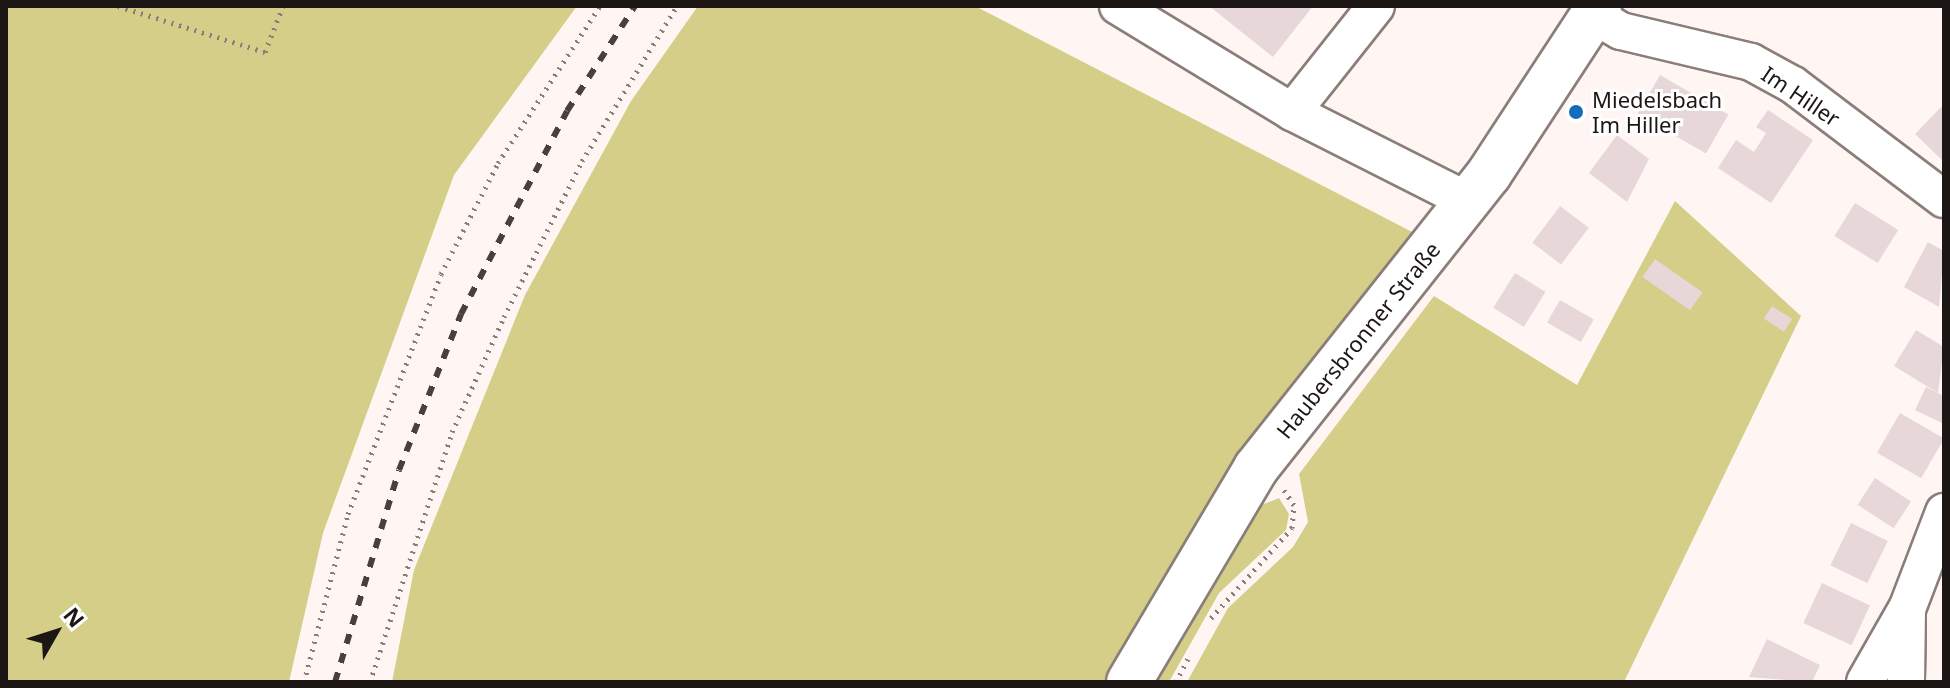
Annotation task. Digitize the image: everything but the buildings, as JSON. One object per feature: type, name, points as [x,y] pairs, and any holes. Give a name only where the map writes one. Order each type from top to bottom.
[{"type":"main road","name":"Haubersbronner Straße","points":[[1129,682],[1256,468],[1468,201],[1597,11]]},
{"type":"street","points":[[1118,6],[1292,112],[1468,201]]},
{"type":"street","points":[[1292,112],[1376,6]]},
{"type":"street","name":"Im Hiller","points":[[1597,11],[1621,31],[1751,62],[1793,85],[1944,199]]},
{"type":"street","points":[[1865,682],[1907,609],[1944,512]]},
{"type":"street","points":[[1906,682],[1907,609]]},
{"type":"path","points":[[118,6],[265,52],[283,6]]},
{"type":"path","points":[[304,682],[348,514],[441,274],[498,163],[600,6]]},
{"type":"path","points":[[370,682],[408,553],[504,317],[582,161],[677,6]]},
{"type":"path","points":[[1205,626],[1292,528],[1294,505],[1282,486]]},
{"type":"path","points":[[1176,682],[1198,640]]},
{"type":"shaded area","points":[[6,6],[577,6],[454,175],[323,533],[289,682],[6,682]]},
{"type":"shaded area","points":[[698,6],[975,6],[1418,235],[1110,682],[392,682],[414,570],[525,295],[631,101]]},
{"type":"shaded area","points":[[1675,201],[1801,316],[1624,682],[1187,682],[1228,608],[1293,547],[1308,522],[1299,474],[1434,296],[1577,385]]},
{"type":"shaded area","points":[[1279,498],[1289,514],[1286,530],[1219,593],[1169,682],[1147,682],[1252,509]]},
{"type":"railway","points":[[335,682],[399,470],[461,314],[567,111],[635,6]]},
{"type":"place","name":"Miedelsbach Im Hiller","points":[[1576,112]]}]
